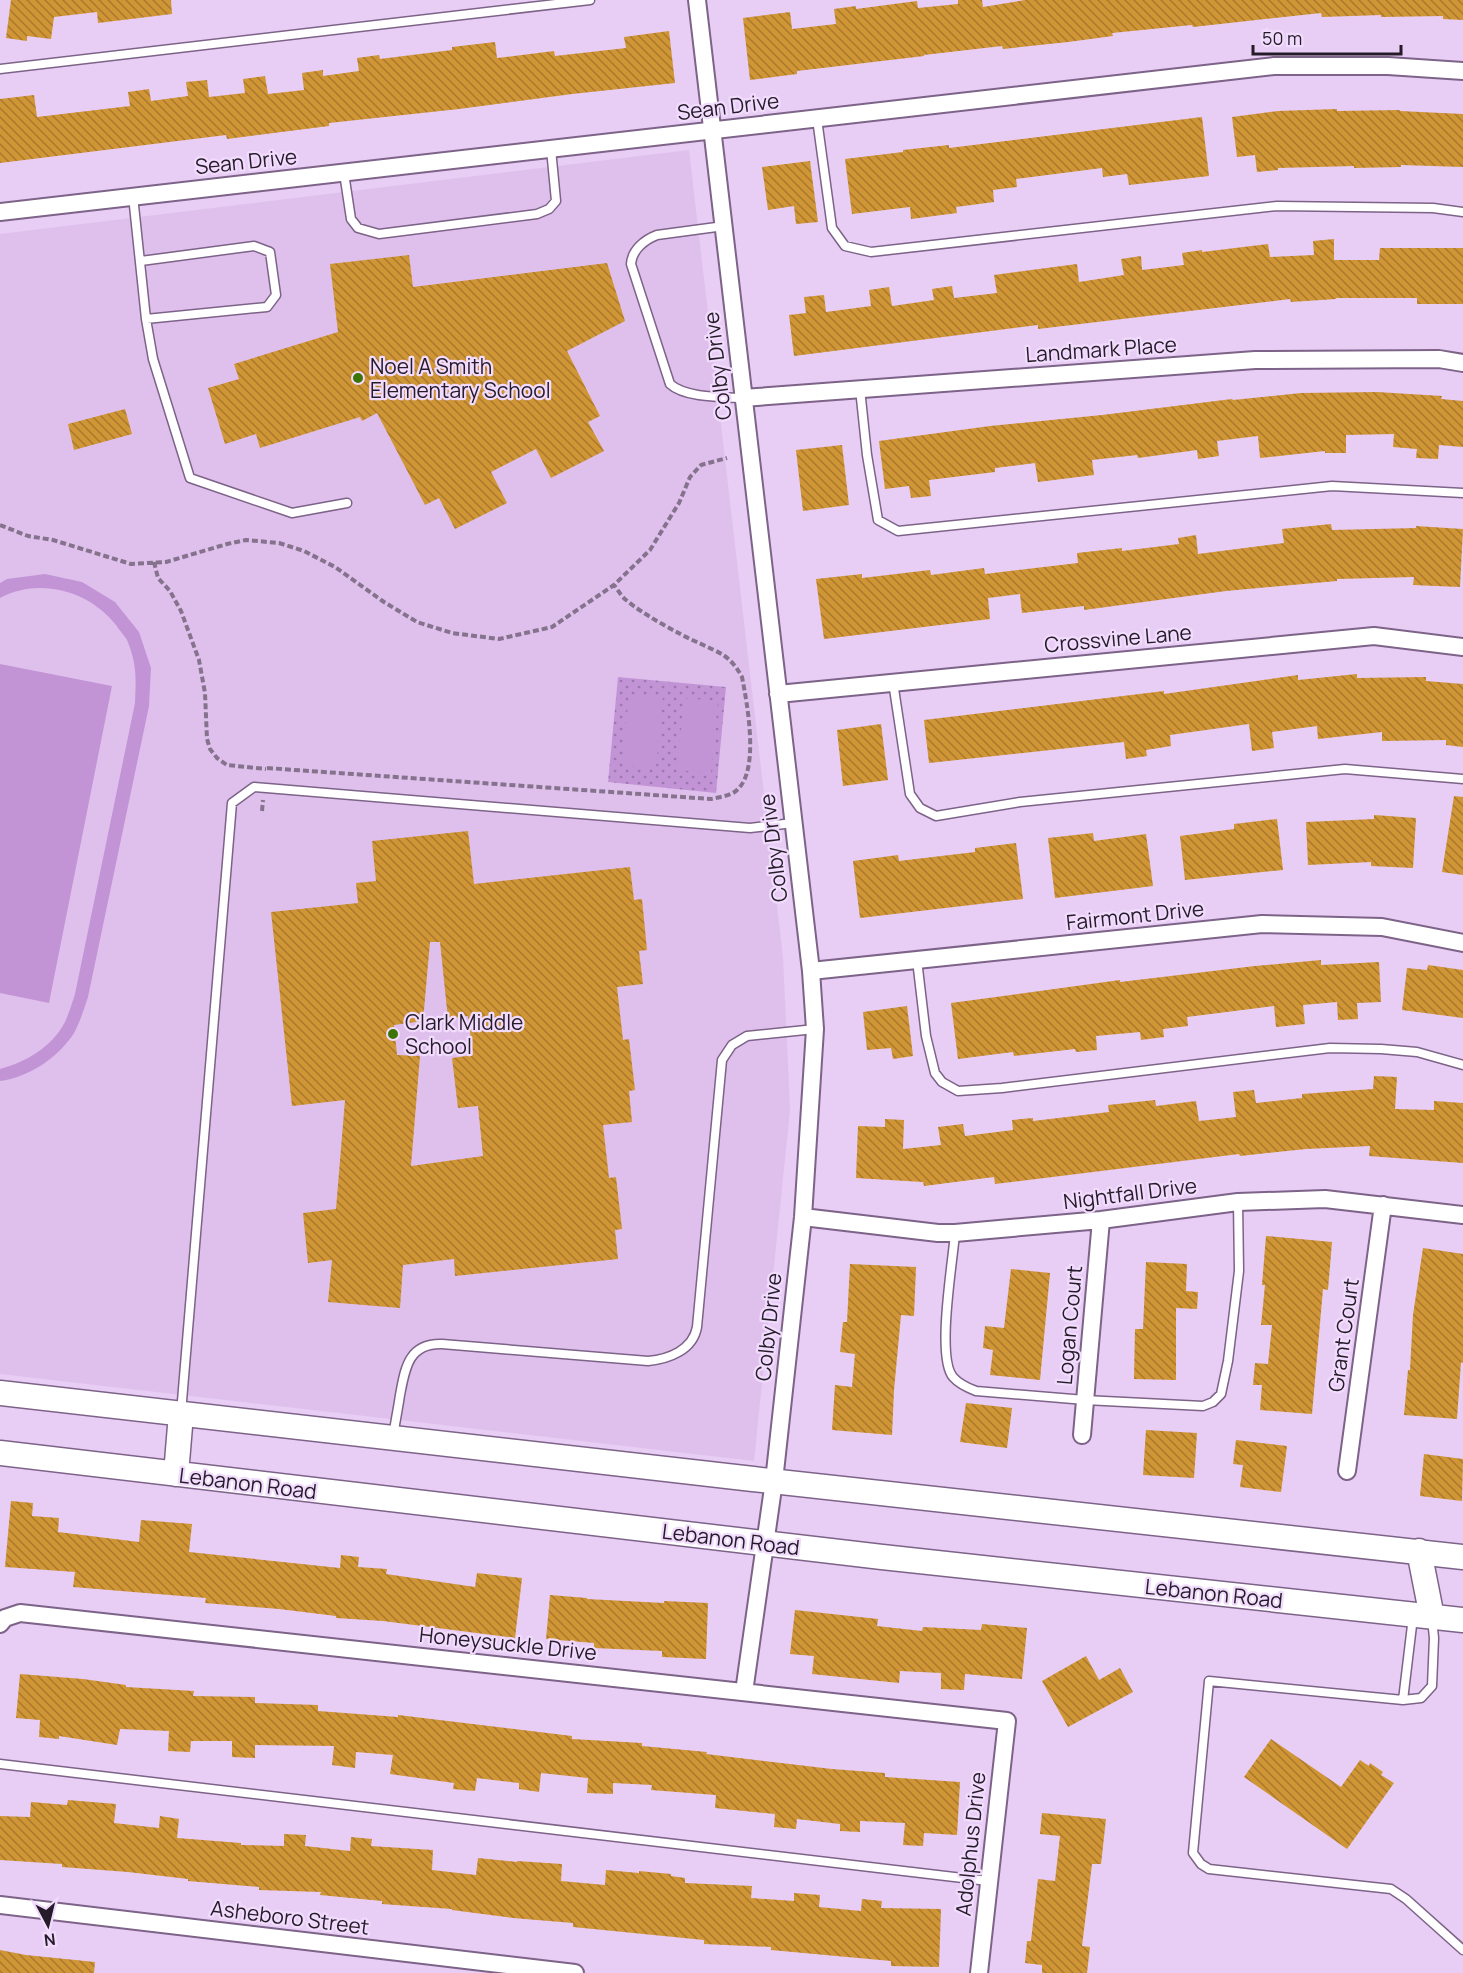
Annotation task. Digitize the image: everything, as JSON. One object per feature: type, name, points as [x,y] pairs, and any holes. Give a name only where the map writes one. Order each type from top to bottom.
[{"type":"main road","points":[[0,1393],[1463,1557]]},
{"type":"main road","points":[[176,1474],[181,1414]]},
{"type":"main road","name":"Lebanon Road","points":[[0,1453],[765,1543],[1463,1620]]},
{"type":"main road","points":[[1419,1551],[1422,1616]]},
{"type":"street","name":"Colby Drive","points":[[697,0],[811,971],[815,1029],[803,1217],[774,1481],[744,1692]]},
{"type":"street","name":"Sean Drive","points":[[0,212],[1274,66],[1388,66],[1463,71]]},
{"type":"street","name":"Landmark Place","points":[[743,398],[1255,360],[1439,359],[1463,363]]},
{"type":"street","name":"Crossvine Lane","points":[[778,693],[1374,636],[1463,647]]},
{"type":"street","name":"Fairmont Drive","points":[[811,971],[1262,924],[1382,927],[1463,943]]},
{"type":"street","name":"Nightfall Drive","points":[[803,1217],[955,1233],[1101,1220],[1238,1202],[1325,1199],[1463,1215]]},
{"type":"street","name":"Grant Court","points":[[1347,1471],[1383,1205]]},
{"type":"street","name":"Logan Court","points":[[1082,1435],[1101,1220]]},
{"type":"street","name":"Honeysuckle Drive","points":[[3,1621],[20,1612],[1007,1721]]},
{"type":"street","name":"Adolphus Drive","points":[[979,1973],[1007,1721]]},
{"type":"street","name":"Asheboro Street","points":[[0,1905],[575,1973]]},
{"type":"lane","points":[[0,69],[590,0]]},
{"type":"lane","points":[[817,119],[832,228],[845,246],[871,252],[1277,206],[1433,208],[1463,212]]},
{"type":"lane","points":[[344,173],[351,219],[358,228],[379,234],[537,214],[549,209],[556,201],[551,149]]},
{"type":"lane","points":[[134,196],[146,319],[153,359],[190,478],[292,513],[347,503]]},
{"type":"lane","points":[[724,226],[648,238],[632,256],[631,264],[670,384],[675,389],[684,392],[743,398]]},
{"type":"lane","points":[[141,261],[254,246],[270,252],[276,295],[267,307],[146,319]]},
{"type":"lane","points":[[860,389],[867,454],[878,520],[898,531],[1332,486],[1463,493]]},
{"type":"lane","points":[[893,682],[910,794],[920,808],[936,816],[1020,802],[1345,769],[1463,779]]},
{"type":"lane","points":[[181,1414],[232,803],[254,787],[750,828],[793,823]]},
{"type":"lane","points":[[917,960],[926,1036],[934,1073],[942,1082],[958,1091],[1002,1088],[1330,1048],[1417,1052],[1463,1065]]},
{"type":"lane","points":[[393,1438],[407,1364],[416,1352],[429,1345],[442,1344],[648,1361],[668,1358],[689,1344],[696,1335],[697,1327],[722,1060],[732,1045],[747,1036],[815,1029]]},
{"type":"lane","points":[[955,1233],[944,1344],[947,1365],[952,1376],[966,1387],[976,1391],[1085,1400],[1203,1406],[1213,1402],[1221,1394],[1228,1361],[1239,1271],[1238,1202]]},
{"type":"lane","points":[[1403,1700],[1422,1616]]},
{"type":"lane","points":[[1422,1616],[1434,1638],[1432,1686],[1421,1698],[1403,1700],[1209,1681],[1193,1853],[1201,1864],[1209,1869],[1391,1889],[1406,1899],[1463,1950]]},
{"type":"lane","points":[[0,1764],[988,1881]]},
{"type":"path","points":[[0,525],[27,536],[53,540],[131,564],[166,562],[246,540],[279,543],[304,551],[335,567],[417,622],[452,633],[499,639],[552,627],[614,585],[650,550],[679,503],[695,471],[701,465],[727,458]]},
{"type":"path","points":[[154,562],[158,578],[170,591],[181,610],[199,660],[205,693],[207,739],[210,749],[226,765],[711,799],[738,790],[748,772],[750,718],[739,671],[731,659],[713,648],[688,638],[625,599],[614,585]]},
{"type":"path","points":[[262,811],[267,768]]},
{"type":"shaded area","name":"Clark Middle School","points":[[689,150],[783,957],[790,1110],[754,1461],[0,1374],[0,234]]},
{"type":"shaded area","points":[[45,574],[82,582],[115,602],[139,632],[151,668],[149,706],[88,997],[80,1020],[68,1042],[42,1065],[21,1076],[0,1081],[0,1069],[29,1058],[46,1046],[60,1031],[69,1012],[75,994],[135,703],[133,656],[126,638],[105,613],[78,596],[47,588],[15,592],[0,598],[0,583],[7,579]]},
{"type":"shaded area","points":[[0,664],[112,686],[49,1003],[0,993]]},
{"type":"shaded area","points":[[618,677],[726,687],[716,793],[608,782]]},
{"type":"shaded area","points":[[629,694],[663,697],[656,768],[622,765]]},
{"type":"shaded area","points":[[684,698],[718,701],[711,773],[677,770]]},
{"type":"building","points":[[11,0],[171,0],[172,14],[98,23],[97,12],[54,17],[51,39],[27,36],[27,41],[6,38]]},
{"type":"building","points":[[958,0],[982,0],[983,7],[1025,0],[1463,0],[1463,20],[1443,19],[1443,16],[1322,17],[1321,13],[1112,33],[1113,36],[1003,49],[1002,46],[924,55],[797,71],[797,74],[750,80],[743,18],[790,12],[792,29],[836,24],[834,9],[856,6],[856,9],[917,1],[918,8],[958,4]]},
{"type":"building","points":[[669,31],[675,83],[329,123],[329,126],[227,139],[226,135],[0,163],[0,99],[34,95],[37,117],[130,106],[128,92],[149,89],[151,101],[188,96],[186,82],[207,80],[209,97],[245,93],[243,79],[265,76],[268,94],[304,90],[302,73],[323,70],[323,76],[359,71],[357,58],[379,55],[380,59],[495,42],[497,58],[554,51],[555,56],[626,48],[624,37]]},
{"type":"building","points":[[1337,109],[1337,111],[1400,110],[1463,114],[1463,167],[1401,165],[1401,167],[1354,168],[1354,166],[1278,168],[1278,170],[1257,172],[1255,155],[1237,157],[1232,117],[1278,111]]},
{"type":"building","points":[[1202,117],[1209,176],[1129,185],[1127,174],[1103,177],[1102,168],[1016,179],[1017,187],[993,190],[994,202],[956,207],[957,213],[911,219],[910,207],[852,214],[845,159],[903,152],[903,150],[949,145],[949,148]]},
{"type":"building","points":[[810,161],[818,222],[796,224],[794,206],[768,210],[762,167]]},
{"type":"building","points":[[1334,239],[1334,260],[1379,260],[1380,248],[1463,248],[1463,304],[1417,304],[1417,298],[1336,298],[1291,302],[1290,299],[1038,329],[1038,325],[794,356],[789,315],[806,313],[804,297],[824,295],[826,312],[871,306],[869,290],[889,287],[892,306],[934,300],[932,289],[952,286],[954,298],[997,293],[994,275],[1077,264],[1079,282],[1124,275],[1121,259],[1141,256],[1142,270],[1184,265],[1182,253],[1268,244],[1270,257],[1314,255],[1313,241]]},
{"type":"building","points":[[409,255],[413,287],[607,263],[625,321],[567,351],[600,416],[588,422],[604,451],[551,478],[536,449],[491,472],[507,503],[455,529],[439,498],[425,505],[377,413],[362,421],[360,417],[260,448],[256,434],[225,444],[208,388],[239,379],[234,364],[338,332],[330,264]]},
{"type":"building","points":[[1377,392],[1442,396],[1441,399],[1463,401],[1463,447],[1439,445],[1438,459],[1416,458],[1417,449],[1393,447],[1394,434],[1346,435],[1346,453],[1325,453],[1325,451],[1260,458],[1258,436],[1217,441],[1219,456],[1198,459],[1197,450],[1138,458],[1137,455],[1092,460],[1094,475],[1038,482],[1035,463],[995,468],[995,472],[929,480],[931,496],[911,498],[909,486],[885,489],[879,441],[1232,399],[1301,393]]},
{"type":"building","points":[[125,409],[132,434],[74,450],[68,424]]},
{"type":"building","points":[[842,445],[849,505],[803,511],[796,450]]},
{"type":"building","points":[[1331,524],[1332,530],[1416,528],[1416,526],[1463,529],[1460,587],[1413,585],[1414,577],[1337,579],[1337,581],[1226,591],[1084,610],[1084,606],[1022,613],[1020,594],[988,598],[990,619],[824,639],[816,579],[862,574],[862,578],[930,570],[931,575],[984,568],[985,574],[1078,563],[1077,553],[1122,548],[1122,551],[1179,544],[1178,538],[1196,535],[1198,554],[1284,543],[1282,529]]},
{"type":"building","points":[[1357,674],[1357,678],[1426,677],[1426,681],[1463,684],[1463,747],[1446,745],[1446,740],[1382,741],[1382,732],[1318,739],[1317,726],[1272,732],[1274,748],[1252,751],[1249,724],[1170,735],[1171,746],[1146,750],[1147,756],[1126,759],[1124,742],[929,763],[924,720],[1164,691],[1164,694],[1298,675],[1298,680]]},
{"type":"building","points":[[881,724],[888,780],[843,786],[837,730]]},
{"type":"building","points":[[1454,796],[1463,797],[1463,875],[1442,872]]},
{"type":"building","points":[[1374,815],[1416,818],[1413,868],[1371,866],[1371,862],[1308,865],[1306,822],[1374,819]]},
{"type":"building","points":[[1277,819],[1283,870],[1185,880],[1180,836],[1234,829],[1234,824]]},
{"type":"building","points":[[468,831],[474,884],[630,867],[634,900],[642,899],[647,950],[639,951],[643,984],[617,987],[623,1040],[629,1039],[635,1090],[629,1091],[632,1122],[603,1125],[609,1178],[616,1177],[622,1229],[615,1230],[618,1259],[455,1276],[454,1259],[403,1265],[400,1308],[328,1302],[332,1260],[308,1263],[303,1213],[336,1209],[345,1100],[292,1106],[271,912],[358,903],[356,883],[376,881],[372,841]],"holes":[[[430,942],[440,942],[448,1019],[468,1016],[473,1055],[452,1058],[458,1108],[478,1106],[483,1156],[411,1166],[420,1056],[397,1055],[394,1025],[423,1021]]]},
{"type":"building","points":[[1093,833],[1094,841],[1146,834],[1153,886],[1055,898],[1048,838]]},
{"type":"building","points":[[1016,843],[1023,899],[860,918],[853,861],[898,855],[899,861],[975,852],[975,848]]},
{"type":"building","points":[[1321,960],[1321,965],[1379,962],[1381,1002],[1357,1003],[1358,1019],[1338,1020],[1337,1002],[1303,1005],[1305,1024],[1276,1027],[1274,1006],[1187,1017],[1188,1026],[1163,1029],[1164,1037],[1141,1040],[1140,1032],[1096,1036],[1097,1050],[1076,1052],[1075,1049],[1014,1056],[1013,1052],[958,1059],[951,1003],[1120,980],[1120,982]]},
{"type":"building","points":[[1428,965],[1463,970],[1463,1018],[1402,1010],[1407,968],[1427,970]]},
{"type":"building","points":[[907,1006],[913,1056],[893,1059],[891,1048],[867,1050],[863,1012]]},
{"type":"building","points":[[1374,1076],[1397,1077],[1395,1109],[1434,1110],[1434,1101],[1463,1103],[1463,1163],[1369,1156],[1370,1146],[1306,1149],[1240,1156],[1239,1154],[995,1184],[994,1177],[924,1186],[923,1182],[856,1178],[858,1126],[885,1127],[885,1119],[904,1120],[903,1149],[941,1145],[938,1127],[963,1124],[965,1136],[1013,1130],[1012,1120],[1033,1118],[1033,1121],[1109,1112],[1108,1105],[1155,1100],[1156,1106],[1196,1101],[1199,1121],[1236,1117],[1233,1092],[1254,1090],[1256,1103],[1302,1098],[1302,1094],[1373,1089]]},
{"type":"building","points":[[1266,1236],[1332,1242],[1328,1290],[1323,1289],[1312,1414],[1260,1410],[1262,1385],[1253,1385],[1255,1363],[1268,1364],[1272,1325],[1261,1325]]},
{"type":"building","points":[[1423,1248],[1463,1254],[1463,1363],[1461,1362],[1457,1419],[1404,1415],[1408,1370],[1410,1370],[1413,1315]]},
{"type":"building","points":[[1146,1262],[1187,1264],[1186,1291],[1198,1292],[1197,1309],[1176,1308],[1176,1380],[1134,1379],[1135,1329],[1143,1329]]},
{"type":"building","points":[[850,1264],[916,1267],[914,1316],[901,1315],[892,1435],[832,1430],[835,1385],[852,1387],[855,1354],[840,1352],[843,1322],[847,1322]]},
{"type":"building","points":[[1011,1269],[1050,1273],[1040,1380],[990,1375],[993,1350],[983,1348],[985,1326],[1004,1328]]},
{"type":"building","points":[[966,1403],[1012,1408],[1007,1448],[960,1442]]},
{"type":"building","points":[[1146,1430],[1197,1433],[1194,1478],[1143,1475]]},
{"type":"building","points":[[1236,1440],[1287,1446],[1281,1492],[1240,1487],[1243,1465],[1233,1464]]},
{"type":"building","points":[[1424,1454],[1463,1459],[1462,1501],[1420,1496]]},
{"type":"building","points":[[11,1501],[33,1503],[32,1516],[59,1518],[58,1532],[139,1542],[141,1520],[192,1524],[189,1552],[340,1568],[341,1555],[359,1557],[358,1567],[387,1569],[386,1574],[475,1587],[477,1573],[522,1578],[515,1638],[383,1621],[336,1618],[336,1616],[279,1609],[205,1603],[206,1598],[73,1587],[75,1572],[5,1567]]},
{"type":"building","points":[[550,1595],[664,1603],[664,1601],[708,1603],[706,1659],[662,1657],[662,1651],[594,1648],[594,1643],[546,1639]]},
{"type":"building","points":[[795,1610],[878,1619],[877,1626],[922,1631],[923,1627],[981,1630],[982,1624],[1027,1628],[1022,1679],[965,1674],[964,1690],[941,1689],[941,1673],[900,1671],[899,1683],[812,1674],[814,1656],[790,1654]]},
{"type":"building","points":[[1086,1656],[1099,1680],[1120,1668],[1133,1692],[1068,1727],[1042,1681]]},
{"type":"building","points":[[20,1674],[83,1679],[126,1685],[126,1687],[194,1691],[193,1696],[255,1697],[255,1703],[318,1705],[318,1711],[398,1717],[398,1715],[572,1736],[572,1739],[642,1743],[642,1746],[707,1752],[706,1754],[885,1773],[885,1777],[960,1782],[957,1835],[924,1833],[923,1846],[903,1845],[905,1823],[860,1821],[860,1832],[840,1831],[840,1824],[797,1819],[796,1829],[774,1827],[775,1814],[715,1808],[716,1795],[651,1790],[652,1785],[613,1783],[613,1794],[587,1793],[588,1778],[541,1773],[539,1792],[519,1789],[519,1783],[477,1778],[475,1791],[453,1789],[454,1783],[390,1774],[393,1755],[356,1752],[355,1768],[332,1765],[334,1746],[255,1745],[255,1758],[232,1757],[232,1741],[191,1741],[190,1752],[168,1751],[169,1731],[120,1729],[117,1745],[59,1736],[59,1739],[39,1737],[40,1720],[16,1718]]},
{"type":"building","points":[[1271,1739],[1341,1787],[1360,1760],[1369,1766],[1370,1763],[1383,1772],[1381,1775],[1394,1783],[1347,1849],[1244,1777]]},
{"type":"building","points":[[68,1800],[116,1804],[114,1823],[159,1828],[160,1816],[179,1819],[177,1838],[241,1843],[241,1845],[284,1846],[284,1834],[306,1835],[305,1846],[350,1851],[351,1837],[372,1839],[371,1846],[433,1850],[432,1870],[476,1875],[478,1858],[562,1864],[561,1881],[605,1885],[606,1870],[639,1873],[639,1871],[671,1874],[671,1876],[685,1878],[685,1883],[752,1886],[751,1898],[794,1901],[794,1893],[820,1895],[819,1907],[861,1911],[862,1899],[882,1901],[881,1908],[941,1909],[939,1967],[891,1966],[891,1961],[771,1950],[771,1947],[704,1944],[704,1940],[573,1927],[573,1923],[513,1918],[452,1909],[382,1904],[382,1901],[320,1895],[321,1892],[259,1890],[259,1887],[62,1867],[62,1864],[0,1860],[0,1816],[30,1817],[31,1802],[67,1805]]},
{"type":"building","points":[[1042,1813],[1106,1819],[1101,1864],[1092,1864],[1082,1946],[1090,1947],[1087,1973],[1042,1973],[1042,1965],[1025,1963],[1027,1941],[1031,1941],[1038,1879],[1055,1881],[1060,1836],[1040,1834]]},
{"type":"building","points":[[0,1950],[95,1962],[94,1973],[0,1973]]},
{"type":"place","name":"Noel A Smith Elementary School","points":[[358,378]]},
{"type":"place","name":"Clark Middle School","points":[[393,1034]]}]
